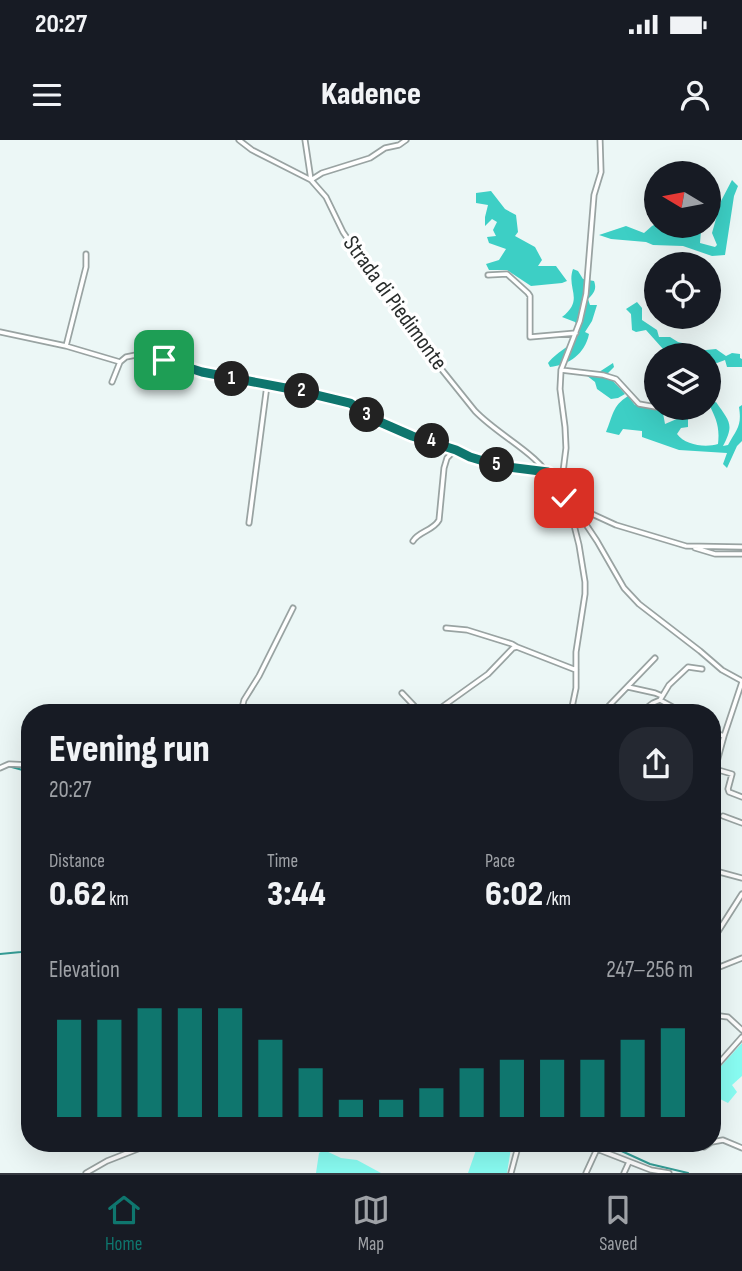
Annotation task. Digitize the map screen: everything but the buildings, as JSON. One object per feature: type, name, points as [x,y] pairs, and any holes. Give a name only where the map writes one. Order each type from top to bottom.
[{"type":"street","name":"Strada di Piedimonte","points":[[239,140],[251,150],[311,180],[326,197],[343,232],[406,325],[475,411],[539,462],[561,494]]},
{"type":"street","points":[[305,140],[311,180],[322,173],[370,158],[385,148],[399,145],[406,140]]},
{"type":"street","points":[[555,484],[561,480],[566,448],[560,389],[561,370],[580,321],[586,294],[594,195],[601,173],[600,140]]},
{"type":"street","points":[[66,346],[86,267],[86,254]]},
{"type":"street","points":[[488,275],[507,274],[528,293],[530,337],[576,332]]},
{"type":"street","points":[[0,332],[66,346],[120,362]]},
{"type":"street","points":[[112,383],[120,362],[126,357],[149,355],[202,372],[350,403],[373,419],[470,457],[500,466],[548,473]]},
{"type":"street","points":[[561,370],[616,379],[639,404],[644,405]]},
{"type":"street","points":[[249,523],[267,385]]},
{"type":"street","points":[[413,541],[435,526],[439,520],[444,468],[447,458],[454,450]]},
{"type":"street","name":"Strada di Piedimonte","points":[[548,473],[561,480]]},
{"type":"street","points":[[561,480],[568,484],[566,507]]},
{"type":"street","points":[[561,494],[568,493]]},
{"type":"street","points":[[568,493],[573,506],[624,588],[639,604],[722,670],[742,682],[721,747]]},
{"type":"street","points":[[561,494],[573,506],[616,525],[694,547],[742,547]]},
{"type":"street","points":[[561,494],[573,521],[585,582],[573,704]]},
{"type":"street","points":[[694,547],[715,554],[742,554]]},
{"type":"street","points":[[243,704],[293,608]]},
{"type":"street","points":[[446,628],[467,630],[512,644],[576,670]]},
{"type":"street","points":[[446,704],[488,674],[517,647]]},
{"type":"street","points":[[611,704],[655,658]]},
{"type":"street","points":[[652,704],[661,698],[669,685],[688,667],[702,669]]},
{"type":"street","points":[[628,687],[655,693],[670,704]]},
{"type":"street","points":[[402,693],[412,704]]},
{"type":"street","points":[[0,768],[9,764],[21,765]]},
{"type":"street","points":[[721,771],[732,774],[729,792],[742,797]]},
{"type":"street","points":[[723,816],[742,823]]},
{"type":"street","points":[[721,872],[742,878]]},
{"type":"street","points":[[721,928],[742,894]]},
{"type":"street","points":[[721,966],[742,958]]},
{"type":"street","points":[[721,1016],[728,1017],[742,1030]]},
{"type":"street","points":[[721,1061],[742,1037]]},
{"type":"street","points":[[721,1140],[742,1148]]},
{"type":"street","points":[[86,1173],[129,1152]]},
{"type":"street","points":[[511,1173],[517,1152]]},
{"type":"street","points":[[586,1173],[596,1152]]},
{"type":"street","points":[[604,1152],[651,1170],[669,1173]]},
{"type":"street","points":[[624,1173],[629,1162]]},
{"type":"shaded area","points":[[732,180],[738,186],[725,255],[721,255],[721,252],[700,252],[683,246],[653,245],[599,235],[626,226],[644,233],[644,238],[700,238],[700,243],[715,247],[717,245],[714,238],[721,238],[721,201]]},
{"type":"shaded area","points":[[491,191],[505,209],[516,215],[518,232],[515,236],[535,247],[542,260],[538,266],[556,266],[567,281],[531,286],[507,270],[489,270],[486,264],[499,260],[506,249],[489,243],[487,237],[496,236],[493,230],[497,222],[492,219],[485,226],[488,205],[476,203],[476,193]]},
{"type":"shaded area","points":[[573,269],[578,271],[583,279],[594,281],[594,291],[588,299],[590,305],[597,305],[585,332],[589,334],[587,341],[580,353],[564,364],[550,367],[548,363],[575,339],[580,329],[575,322],[562,317],[569,311],[574,299],[571,276]]},
{"type":"shaded area","points":[[637,302],[642,308],[644,329],[656,329],[659,337],[670,337],[682,343],[658,343],[646,330],[632,330],[631,314],[626,309]]},
{"type":"shaded area","points":[[721,352],[726,356],[732,353],[740,354],[742,367],[727,367],[725,360],[721,362]]},
{"type":"shaded area","points":[[613,363],[614,367],[608,373],[625,394],[611,399],[597,389],[595,382],[586,375],[593,376]]},
{"type":"shaded area","points":[[628,396],[635,405],[644,407],[644,420],[664,420],[665,424],[674,420],[688,420],[688,427],[681,428],[677,434],[685,441],[701,445],[718,444],[716,420],[721,420],[721,410],[729,423],[729,433],[723,446],[728,445],[736,431],[740,419],[739,407],[742,405],[742,441],[727,468],[723,464],[727,453],[679,450],[642,437],[642,431],[623,429],[619,435],[606,432],[616,408]]},
{"type":"shaded area","points":[[742,1043],[742,1076],[732,1085],[737,1092],[728,1103],[721,1100],[721,1066]]},
{"type":"shaded area","points":[[328,1152],[341,1158],[357,1160],[381,1173],[316,1173],[319,1153]]},
{"type":"shaded area","points":[[475,1152],[510,1152],[507,1173],[468,1173]]},
{"type":"waterway","points":[[8,766],[21,770]]},
{"type":"waterway","points":[[0,954],[21,952]]},
{"type":"waterway","points":[[624,1152],[650,1164],[688,1173]]},
{"type":"route","points":[[164,360],[202,372],[350,403],[373,419],[470,457],[500,466],[548,472],[564,498]]}]
